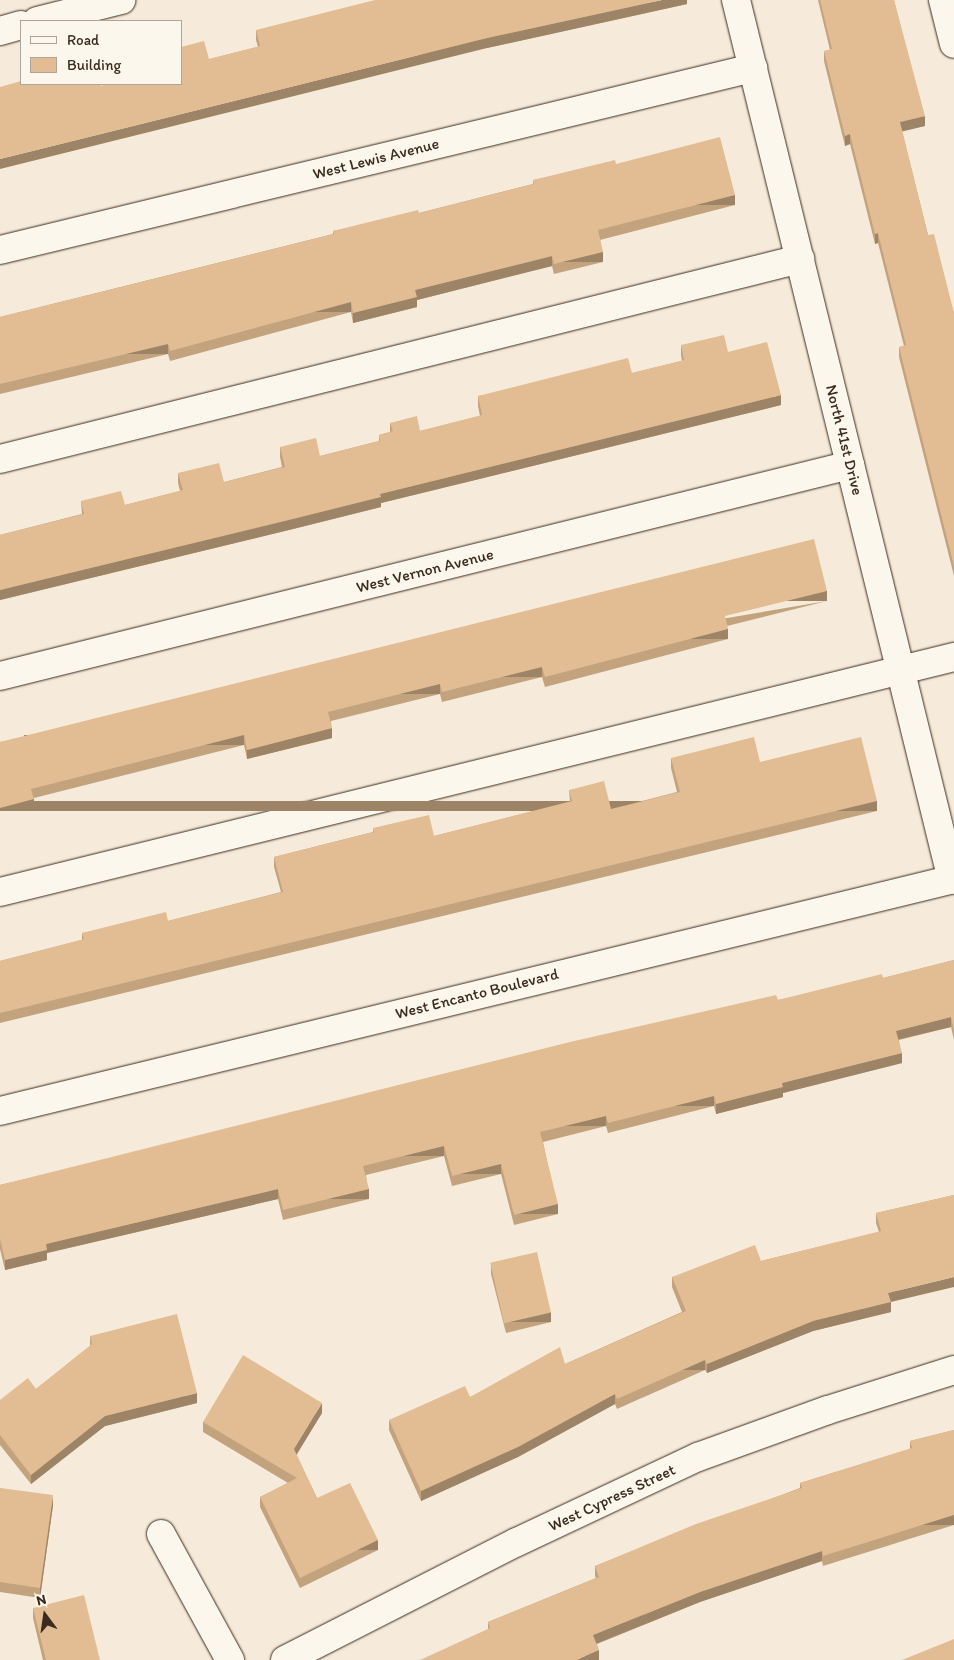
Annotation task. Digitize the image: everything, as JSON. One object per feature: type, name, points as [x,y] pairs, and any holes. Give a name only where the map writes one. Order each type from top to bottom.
[{"type":"street","points":[[41,20],[121,0]]},
{"type":"street","name":"North 41st Drive","points":[[736,0],[953,879]]},
{"type":"street","points":[[943,0],[954,44]]},
{"type":"street","points":[[0,30],[20,25]]},
{"type":"street","name":"West Lewis Avenue","points":[[0,250],[753,68]]},
{"type":"street","points":[[0,459],[800,259]]},
{"type":"street","name":"West Vernon Avenue","points":[[0,676],[850,465]]},
{"type":"street","points":[[0,892],[954,657]]},
{"type":"street","name":"West Encanto Boulevard","points":[[0,1111],[953,879]]},
{"type":"street","name":"West Cypress Street","points":[[284,1660],[517,1542],[698,1458],[828,1410],[954,1370]]},
{"type":"street","points":[[161,1534],[230,1660]]},
{"type":"building","points":[[375,0],[662,0],[487,38],[0,159],[0,87],[20,81],[20,85],[182,85],[182,47],[204,41],[209,59],[260,46],[256,30]]},
{"type":"building","points":[[820,0],[894,0],[925,116],[900,122],[928,235],[934,234],[954,313],[954,566],[899,347],[906,345],[878,233],[875,234],[850,134],[845,136],[824,51],[832,49]]},
{"type":"building","points":[[720,137],[735,195],[598,230],[603,252],[554,264],[552,256],[415,290],[417,297],[353,313],[351,302],[170,351],[168,344],[0,384],[0,317],[334,234],[333,231],[418,210],[419,213],[534,184],[533,180],[615,160],[616,164]]},
{"type":"building","points":[[724,335],[728,352],[767,342],[781,395],[380,494],[381,497],[297,518],[0,590],[0,535],[84,514],[81,501],[121,491],[125,505],[183,490],[178,473],[219,463],[224,482],[285,467],[280,447],[316,438],[320,456],[380,441],[379,435],[393,431],[390,423],[417,416],[420,431],[482,415],[478,396],[628,358],[632,373],[684,360],[681,345]]},
{"type":"building","points":[[814,539],[827,591],[725,616],[728,629],[545,677],[542,667],[442,692],[440,684],[328,712],[332,728],[247,750],[244,735],[31,789],[34,799],[0,808],[0,742]]},
{"type":"building","points":[[754,737],[760,762],[861,737],[877,801],[0,1013],[0,961],[84,939],[82,933],[166,912],[168,921],[283,892],[274,857],[374,832],[373,828],[429,815],[434,836],[572,801],[569,790],[604,781],[611,809],[680,792],[671,758]]},
{"type":"building","points":[[954,960],[954,1030],[951,1017],[896,1031],[902,1053],[782,1083],[783,1087],[716,1104],[714,1096],[608,1123],[606,1116],[540,1132],[558,1204],[514,1215],[501,1164],[452,1176],[444,1146],[363,1166],[369,1189],[283,1210],[278,1189],[46,1244],[47,1250],[5,1260],[0,1239],[0,1185],[570,1042],[776,995],[778,1000],[882,974],[883,978]]},
{"type":"building","points":[[954,1195],[954,1277],[888,1293],[891,1302],[813,1321],[707,1364],[705,1360],[617,1399],[615,1394],[518,1447],[421,1491],[389,1420],[465,1386],[470,1397],[560,1347],[565,1364],[686,1311],[672,1277],[755,1245],[761,1261],[881,1231],[876,1213]]},
{"type":"building","points":[[537,1252],[551,1312],[504,1323],[490,1263]]},
{"type":"building","points":[[177,1314],[197,1393],[105,1416],[31,1475],[0,1435],[0,1400],[28,1378],[36,1389],[92,1344],[90,1336]]},
{"type":"building","points":[[243,1355],[322,1403],[294,1449],[317,1498],[350,1483],[378,1540],[300,1578],[260,1497],[297,1478],[203,1422]]},
{"type":"building","points":[[954,1430],[954,1515],[823,1556],[822,1551],[700,1592],[593,1635],[599,1650],[576,1660],[420,1660],[490,1628],[488,1622],[599,1577],[595,1566],[696,1524],[802,1488],[800,1483],[912,1448],[910,1441]]},
{"type":"building","points":[[0,1488],[53,1495],[40,1588],[0,1582]]},
{"type":"building","points":[[84,1595],[100,1660],[46,1660],[33,1608]]},
{"type":"building","points":[[954,1639],[954,1660],[902,1660]]}]
